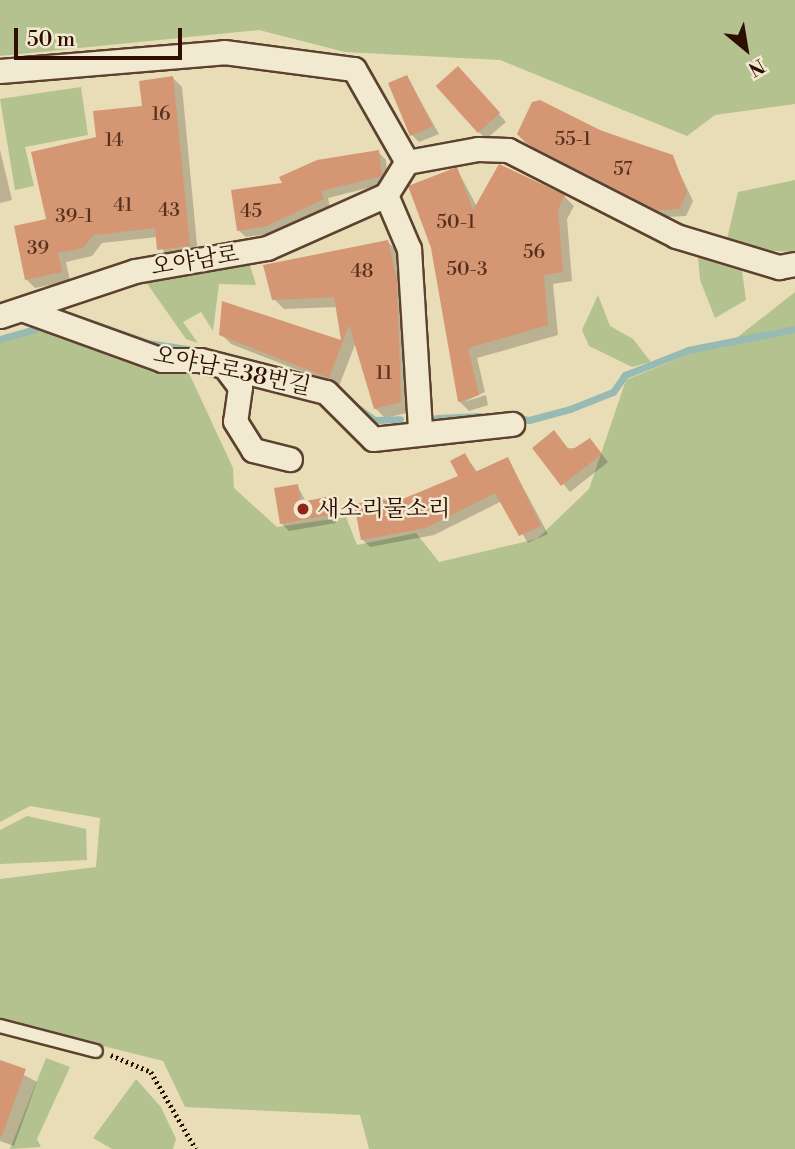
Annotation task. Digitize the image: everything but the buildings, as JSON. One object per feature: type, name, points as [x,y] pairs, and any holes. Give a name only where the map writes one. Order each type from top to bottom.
[{"type":"street","points":[[0,71],[224,52],[354,69],[407,162]]},
{"type":"street","points":[[407,162],[508,150],[676,236],[779,267],[795,264]]},
{"type":"street","points":[[407,162],[386,195],[409,248],[420,431]]},
{"type":"street","name":"오야남로","points":[[0,316],[135,271],[267,248],[386,195]]},
{"type":"street","name":"오야남로38번길","points":[[24,310],[162,360],[200,360],[228,371],[326,392],[373,439],[420,431],[512,424]]},
{"type":"street","points":[[228,371],[240,387],[235,422],[253,450],[290,459]]},
{"type":"lane","points":[[0,1026],[96,1051]]},
{"type":"path","points":[[96,1051],[150,1072],[196,1149]]},
{"type":"green space","points":[[0,0],[795,0],[795,104],[715,115],[687,136],[500,60],[345,52],[259,30],[0,56]]},
{"type":"green space","points":[[81,87],[88,135],[25,147],[34,186],[15,190],[0,99]]},
{"type":"green space","points":[[795,180],[795,252],[753,250],[727,239],[738,192]]},
{"type":"green space","points":[[698,256],[742,271],[746,300],[715,318],[700,280]]},
{"type":"green space","points":[[249,262],[256,285],[219,284],[213,331],[201,312],[183,322],[198,343],[186,339],[146,282]]},
{"type":"green space","points":[[795,292],[795,1149],[369,1149],[360,1115],[185,1107],[163,1061],[0,1020],[0,879],[96,867],[100,818],[30,806],[0,822],[0,340],[46,329],[188,371],[233,468],[234,488],[277,527],[346,517],[357,545],[416,533],[439,562],[537,539],[589,489],[626,380],[694,352],[725,347]]},
{"type":"green space","points":[[598,295],[610,326],[633,339],[651,362],[632,367],[589,346],[582,330]]},
{"type":"green space","points":[[27,816],[86,829],[87,860],[0,864],[0,830]]},
{"type":"green space","points":[[46,1058],[70,1067],[37,1139],[41,1147],[10,1149]]},
{"type":"green space","points":[[136,1079],[161,1107],[176,1139],[173,1149],[112,1149],[93,1138]]},
{"type":"waterway","points":[[69,315],[148,343],[193,350]]},
{"type":"waterway","points":[[0,339],[36,329]]},
{"type":"waterway","points":[[513,417],[529,420],[570,409],[613,392],[625,375],[688,350],[795,329]]},
{"type":"waterway","points":[[347,400],[375,420],[400,419]]},
{"type":"waterway","points":[[437,418],[480,416]]},
{"type":"place","name":"새소리물소리","points":[[303,509]]}]
